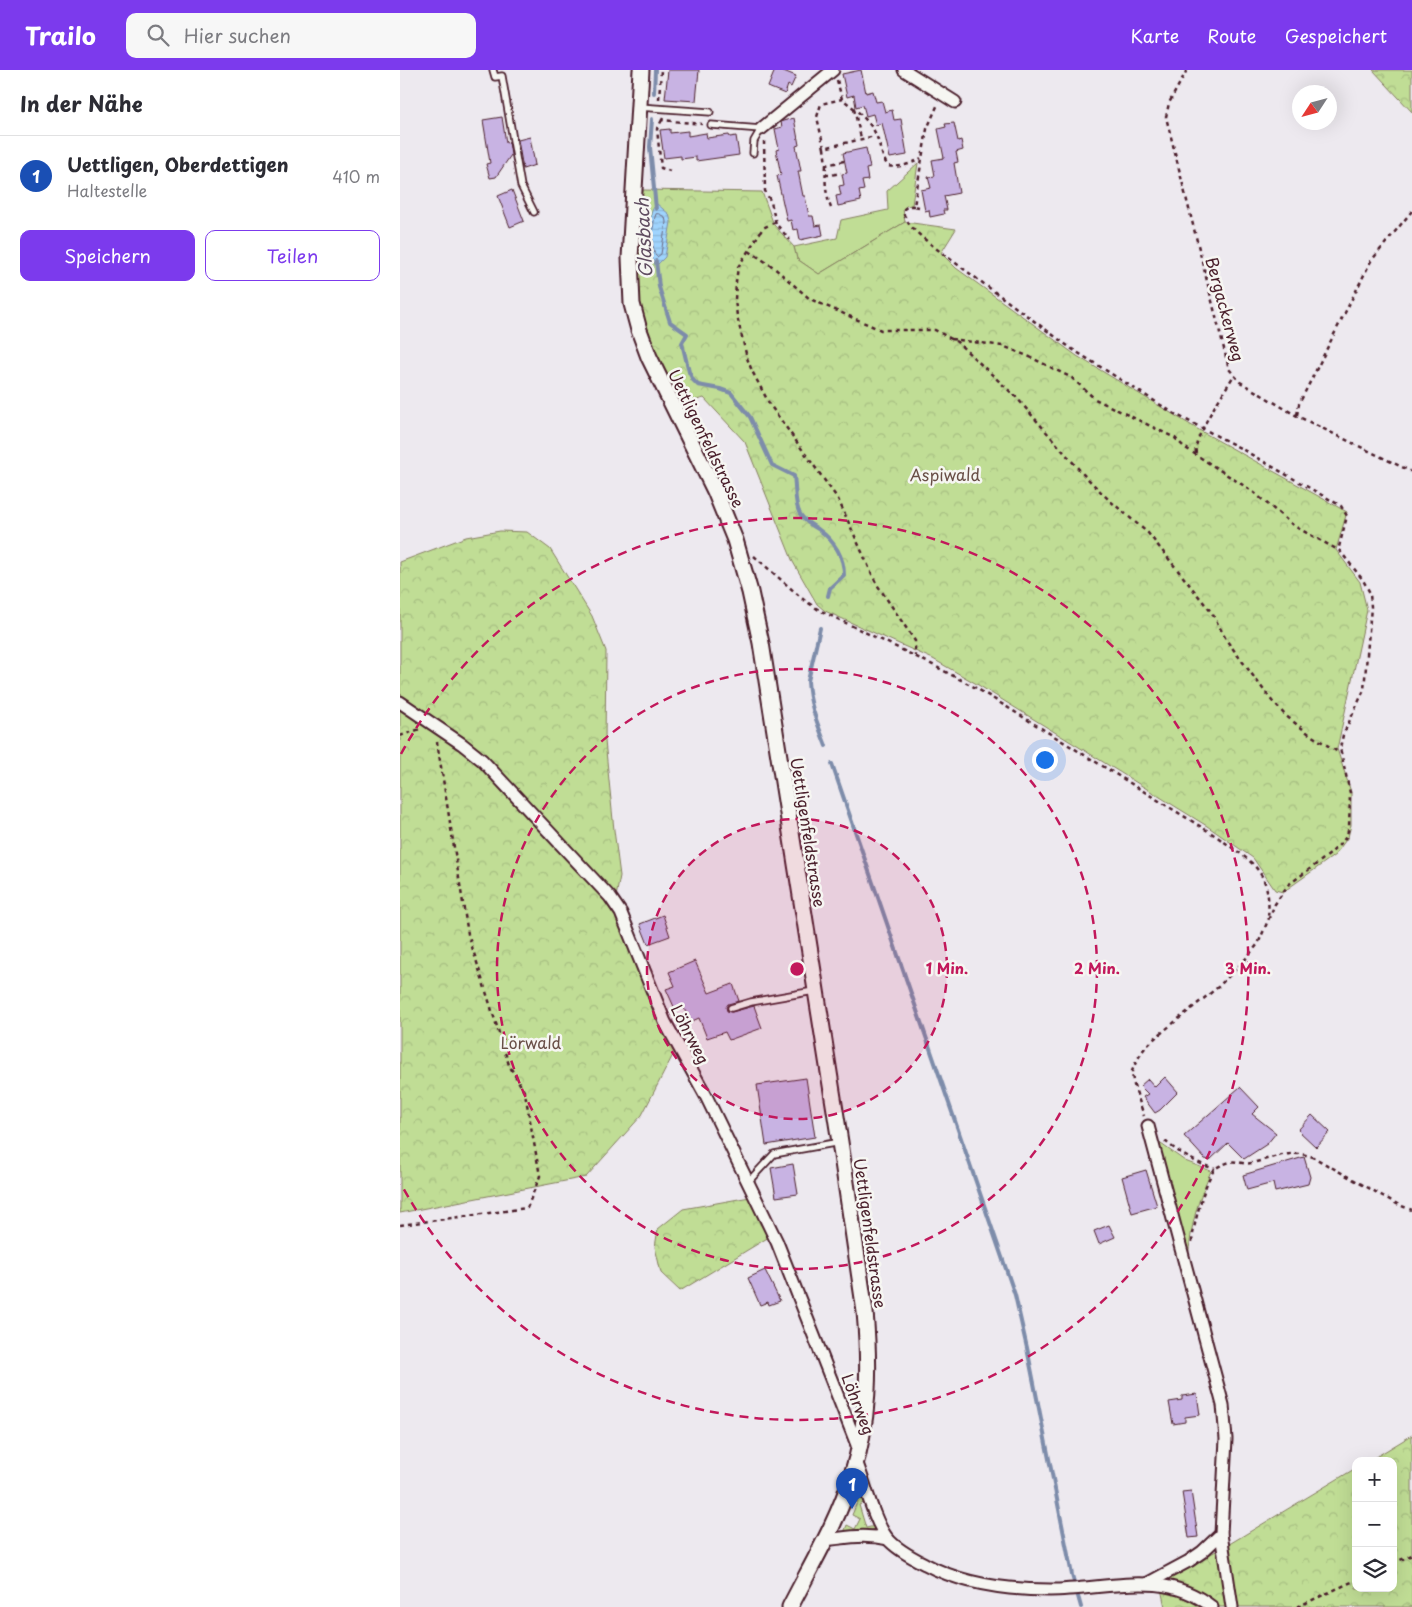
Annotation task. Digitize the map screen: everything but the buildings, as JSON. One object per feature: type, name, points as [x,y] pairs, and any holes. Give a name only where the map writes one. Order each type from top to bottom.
[{"type":"main road","name":"Uettligenfeldstrasse","points":[[641,70],[630,258],[631,292],[634,310],[649,357],[715,491],[736,540],[750,592],[761,643],[865,1312],[869,1356],[866,1400],[857,1455],[840,1507],[790,1607]]},
{"type":"street","points":[[904,70],[955,102]]},
{"type":"street","points":[[763,128],[834,73]]},
{"type":"street","name":"Löhrweg","points":[[400,702],[434,724],[482,760],[610,897],[621,913],[665,1022],[706,1096],[787,1266],[857,1455],[874,1511],[888,1539]]},
{"type":"street","points":[[1148,1126],[1223,1405],[1226,1439],[1221,1534],[1232,1607]]},
{"type":"street","points":[[1148,1583],[1189,1561],[1202,1552],[1221,1534]]},
{"type":"street","points":[[825,1540],[861,1536],[876,1536],[888,1539],[917,1560],[951,1576],[984,1583],[1016,1588],[1068,1590],[1148,1583],[1184,1590],[1212,1607]]},
{"type":"lane","points":[[493,70],[495,77],[502,76],[521,186],[534,212]]},
{"type":"lane","points":[[639,107],[710,112]]},
{"type":"lane","points":[[711,125],[763,128]]},
{"type":"lane","points":[[753,153],[754,141],[763,128]]},
{"type":"lane","points":[[731,1008],[751,1002],[816,990]]},
{"type":"lane","points":[[748,1182],[774,1154],[840,1142]]},
{"type":"path","points":[[661,70],[662,120],[657,129],[661,168],[670,171]]},
{"type":"path","name":"Bergackerweg","points":[[1187,70],[1167,109],[1168,130],[1229,369],[1234,376],[1253,391],[1296,416],[1412,472]]},
{"type":"path","points":[[834,73],[842,99],[854,108],[874,130],[881,153],[888,166],[911,164],[922,158]]},
{"type":"path","points":[[914,206],[928,121],[944,94]]},
{"type":"path","points":[[831,208],[826,196],[826,165],[818,117],[821,104],[842,99]]},
{"type":"path","points":[[854,108],[861,139]]},
{"type":"path","points":[[662,120],[711,125]]},
{"type":"path","points":[[763,128],[765,191],[771,202],[775,222],[790,240]]},
{"type":"path","points":[[824,148],[875,136]]},
{"type":"path","points":[[826,165],[844,161]]},
{"type":"path","points":[[825,175],[840,173]]},
{"type":"path","points":[[918,207],[905,208],[904,215],[910,226],[923,238],[1072,349],[1175,414],[1240,448],[1341,506],[1347,516],[1339,547],[1340,551]]},
{"type":"path","points":[[1296,416],[1299,404],[1371,261],[1412,211]]},
{"type":"path","points":[[775,222],[763,228],[738,267],[735,300],[737,316],[752,371],[770,405],[838,499],[876,582],[915,641],[915,656]]},
{"type":"path","points":[[748,251],[772,266],[810,299],[880,330],[935,330],[957,342],[1016,397],[1083,474],[1109,500],[1148,532],[1212,613],[1228,641],[1282,711],[1312,736],[1340,753]]},
{"type":"path","points":[[951,339],[1003,346],[1072,378],[1095,399],[1175,438],[1184,447],[1252,491],[1294,526],[1340,551],[1363,580],[1370,593],[1371,607],[1364,690],[1340,748],[1350,793],[1349,828],[1346,837],[1330,854],[1288,885],[1268,920],[1258,944],[1243,962],[1212,992],[1155,1038],[1136,1060],[1132,1071],[1133,1082],[1148,1126],[1176,1150],[1198,1163],[1215,1169]]},
{"type":"path","points":[[1196,454],[1194,448],[1202,429],[1234,376]]},
{"type":"path","points":[[736,540],[811,605],[976,688],[1216,836],[1260,870],[1268,896],[1268,920]]},
{"type":"path","points":[[400,736],[434,724],[468,934],[509,1065],[525,1094],[540,1176],[528,1208],[400,1225]]},
{"type":"path","points":[[1191,1248],[1198,1210],[1205,1189],[1215,1169],[1232,1161],[1247,1165],[1289,1153],[1299,1153],[1313,1157],[1399,1205],[1412,1210]]},
{"type":"path","points":[[1397,1562],[1412,1555]]},
{"type":"path","points":[[1297,1607],[1352,1582]]},
{"type":"green space","points":[[1373,70],[1412,70],[1412,112]]},
{"type":"green space","points":[[918,163],[912,205],[906,206],[903,209],[905,222],[819,274],[797,259],[794,247],[837,238],[841,220],[888,210],[887,191]]},
{"type":"green space","name":"Aspiwald","points":[[643,190],[762,192],[774,225],[794,247],[797,259],[819,274],[905,222],[956,229],[941,253],[956,268],[1077,356],[1199,430],[1347,512],[1336,550],[1360,582],[1367,610],[1337,749],[1351,792],[1351,825],[1348,837],[1335,855],[1283,892],[1275,890],[1253,858],[1207,826],[933,659],[825,611],[817,604],[793,562],[745,442],[704,398],[689,402],[678,394],[666,379],[657,360],[644,323],[637,285],[636,250]]},
{"type":"green space","name":"Lörwald","points":[[500,531],[527,532],[550,549],[592,616],[606,651],[605,741],[620,876],[616,897],[676,1049],[642,1115],[586,1177],[400,1213],[400,562],[466,537]]},
{"type":"green space","points":[[1154,1139],[1185,1161],[1211,1171],[1201,1194],[1195,1215],[1188,1260]]},
{"type":"green space","points":[[750,1197],[769,1237],[680,1291],[661,1273],[655,1247],[658,1229],[683,1209]]},
{"type":"green space","points":[[1412,1435],[1412,1607],[1165,1607],[1159,1580],[1226,1546],[1352,1470],[1352,1592],[1397,1592],[1397,1457],[1376,1457]]},
{"type":"green space","points":[[862,1490],[866,1502],[859,1505],[866,1528],[875,1526],[875,1528],[871,1531],[846,1533],[847,1525],[855,1529],[860,1519],[852,1515]]},
{"type":"water","points":[[657,204],[669,214],[671,222],[665,257],[656,266],[649,251],[648,236],[651,214]]},
{"type":"waterway","name":"Glasbach","points":[[654,93],[655,70]]},
{"type":"waterway","name":"Glasbach","points":[[652,119],[650,147],[656,209]]},
{"type":"waterway","name":"Glasbach","points":[[656,261],[659,287],[670,322],[687,334],[682,343],[689,372],[693,380],[698,385],[731,393],[750,417],[772,465],[794,476],[797,505],[802,516],[828,538],[837,549],[842,561],[844,575],[830,588],[828,596]]},
{"type":"waterway","points":[[820,628],[808,681],[812,706],[826,746]]},
{"type":"waterway","points":[[832,764],[1015,1295],[1072,1575],[1081,1607]]},
{"type":"place","name":"Uettligen, Oberdettigen","points":[[852,1509]]}]
